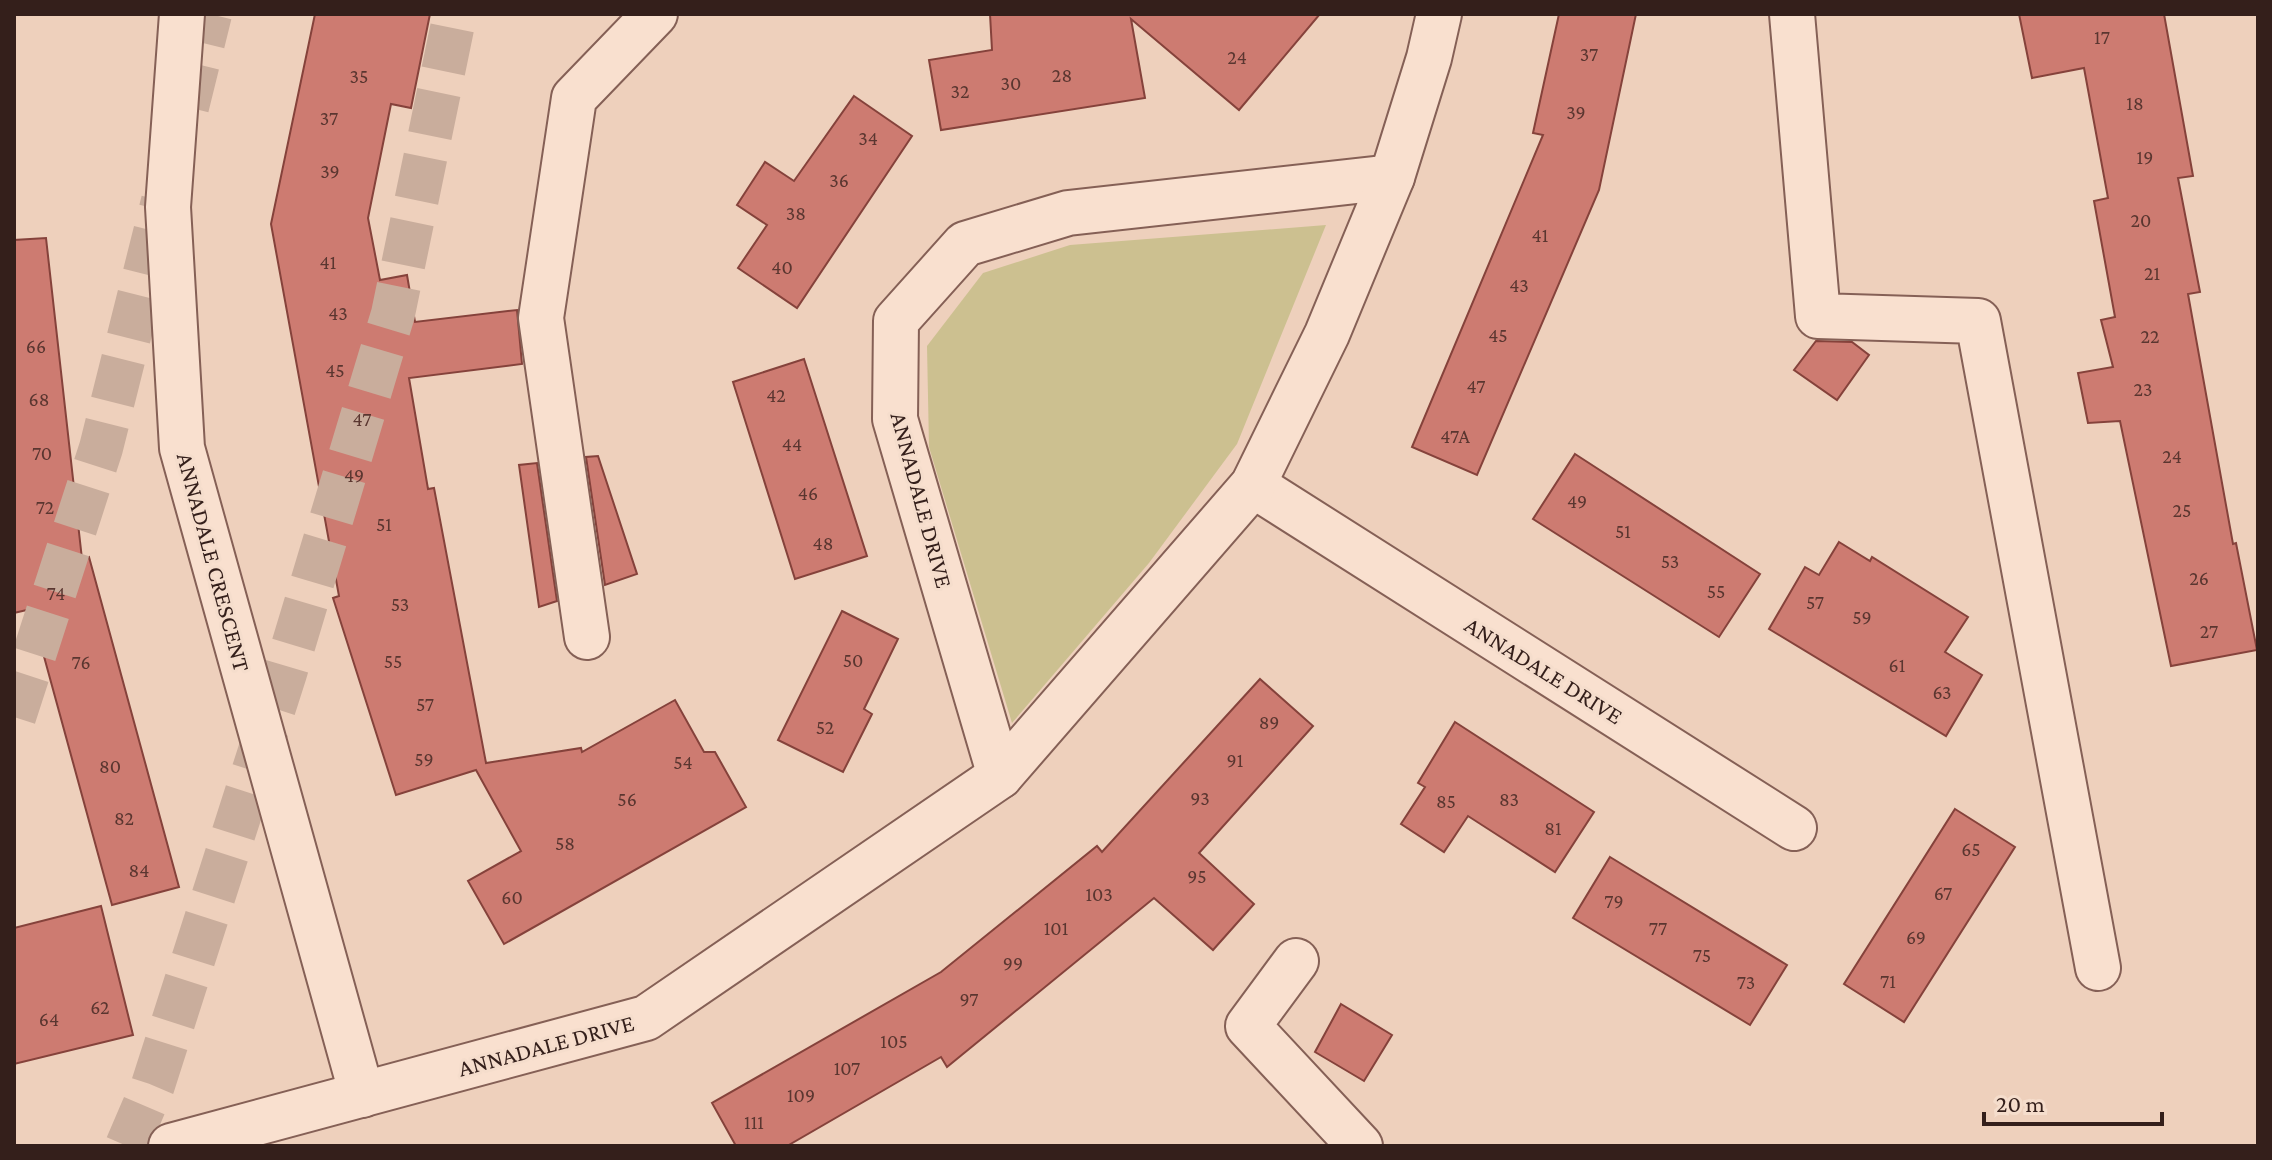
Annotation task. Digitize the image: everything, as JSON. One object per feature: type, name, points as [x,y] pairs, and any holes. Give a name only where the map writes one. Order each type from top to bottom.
[{"type":"street","name":"ANNADALE CRESCENT","points":[[182,14],[168,207],[182,448],[362,1095]]},
{"type":"street","points":[[587,637],[541,318],[574,98],[655,14]]},
{"type":"street","name":"ANNADALE DRIVE","points":[[171,1146],[646,1018],[1000,776],[1253,485],[1327,334],[1392,177],[1429,58],[1439,14]]},
{"type":"street","points":[[1792,14],[1818,316],[1978,321],[2098,968]]},
{"type":"street","name":"ANNADALE DRIVE","points":[[1000,776],[895,419],[896,321],[965,244],[1068,213],[1392,177]]},
{"type":"street","name":"ANNADALE DRIVE","points":[[1253,485],[1794,828]]},
{"type":"street","points":[[1296,961],[1248,1026],[1360,1146]]},
{"type":"shaded area","points":[[1326,225],[1237,444],[1149,563],[1012,723],[929,447],[927,346],[983,273],[1070,245]]},
{"type":"building","points":[[315,14],[430,14],[411,108],[391,104],[368,218],[380,280],[407,275],[415,322],[517,310],[522,364],[409,378],[428,489],[434,488],[486,763],[581,748],[582,752],[675,700],[704,752],[715,752],[746,807],[504,944],[468,881],[521,851],[476,770],[396,795],[333,598],[339,596],[271,224]]},
{"type":"building","points":[[990,14],[1320,14],[1239,110],[1131,19],[1145,98],[941,130],[929,60],[992,50]]},
{"type":"building","points":[[1559,14],[1636,14],[1599,190],[1477,475],[1412,447],[1543,135],[1533,133]]},
{"type":"building","points":[[2019,14],[2164,14],[2193,176],[2178,178],[2200,292],[2188,294],[2233,544],[2236,543],[2257,650],[2171,666],[2120,421],[2088,423],[2078,373],[2113,367],[2101,320],[2115,317],[2094,201],[2108,198],[2084,68],[2032,78]]},
{"type":"building","points":[[854,96],[912,136],[797,308],[738,268],[767,225],[737,205],[765,162],[794,181]]},
{"type":"building","points":[[46,238],[82,559],[89,557],[179,887],[112,905],[31,609],[14,613],[14,240]]},
{"type":"building","points":[[1816,341],[1852,342],[1869,355],[1837,400],[1794,370]]},
{"type":"building","points":[[804,359],[867,556],[795,579],[733,382]]},
{"type":"building","points":[[1575,454],[1760,574],[1719,637],[1533,519]]},
{"type":"building","points":[[598,456],[637,574],[605,585],[586,457]]},
{"type":"building","points":[[537,463],[557,601],[539,607],[519,465]]},
{"type":"building","points":[[1839,542],[1870,561],[1872,557],[1968,617],[1945,652],[1982,675],[1946,736],[1769,629],[1805,567],[1819,575]]},
{"type":"building","points":[[842,611],[898,639],[864,709],[872,714],[843,772],[778,740]]},
{"type":"building","points":[[1260,679],[1313,726],[1199,853],[1254,904],[1213,950],[1154,898],[947,1067],[941,1057],[787,1146],[736,1146],[712,1103],[941,972],[1097,846],[1102,852]]},
{"type":"building","points":[[1455,722],[1594,812],[1555,872],[1468,816],[1444,852],[1401,824],[1425,787],[1418,783]]},
{"type":"building","points":[[1955,809],[2015,847],[1904,1022],[1844,984]]},
{"type":"building","points":[[1610,857],[1787,965],[1750,1025],[1573,918]]},
{"type":"building","points":[[101,906],[133,1035],[14,1064],[14,928]]},
{"type":"building","points":[[1341,1004],[1392,1035],[1364,1081],[1315,1052]]},
{"type":"tunnel","points":[[187,107],[210,14]]},
{"type":"tunnel","points":[[127,1146],[153,1085],[285,673],[393,314],[455,14]]},
{"type":"tunnel","points":[[14,717],[101,448],[163,201]]}]
